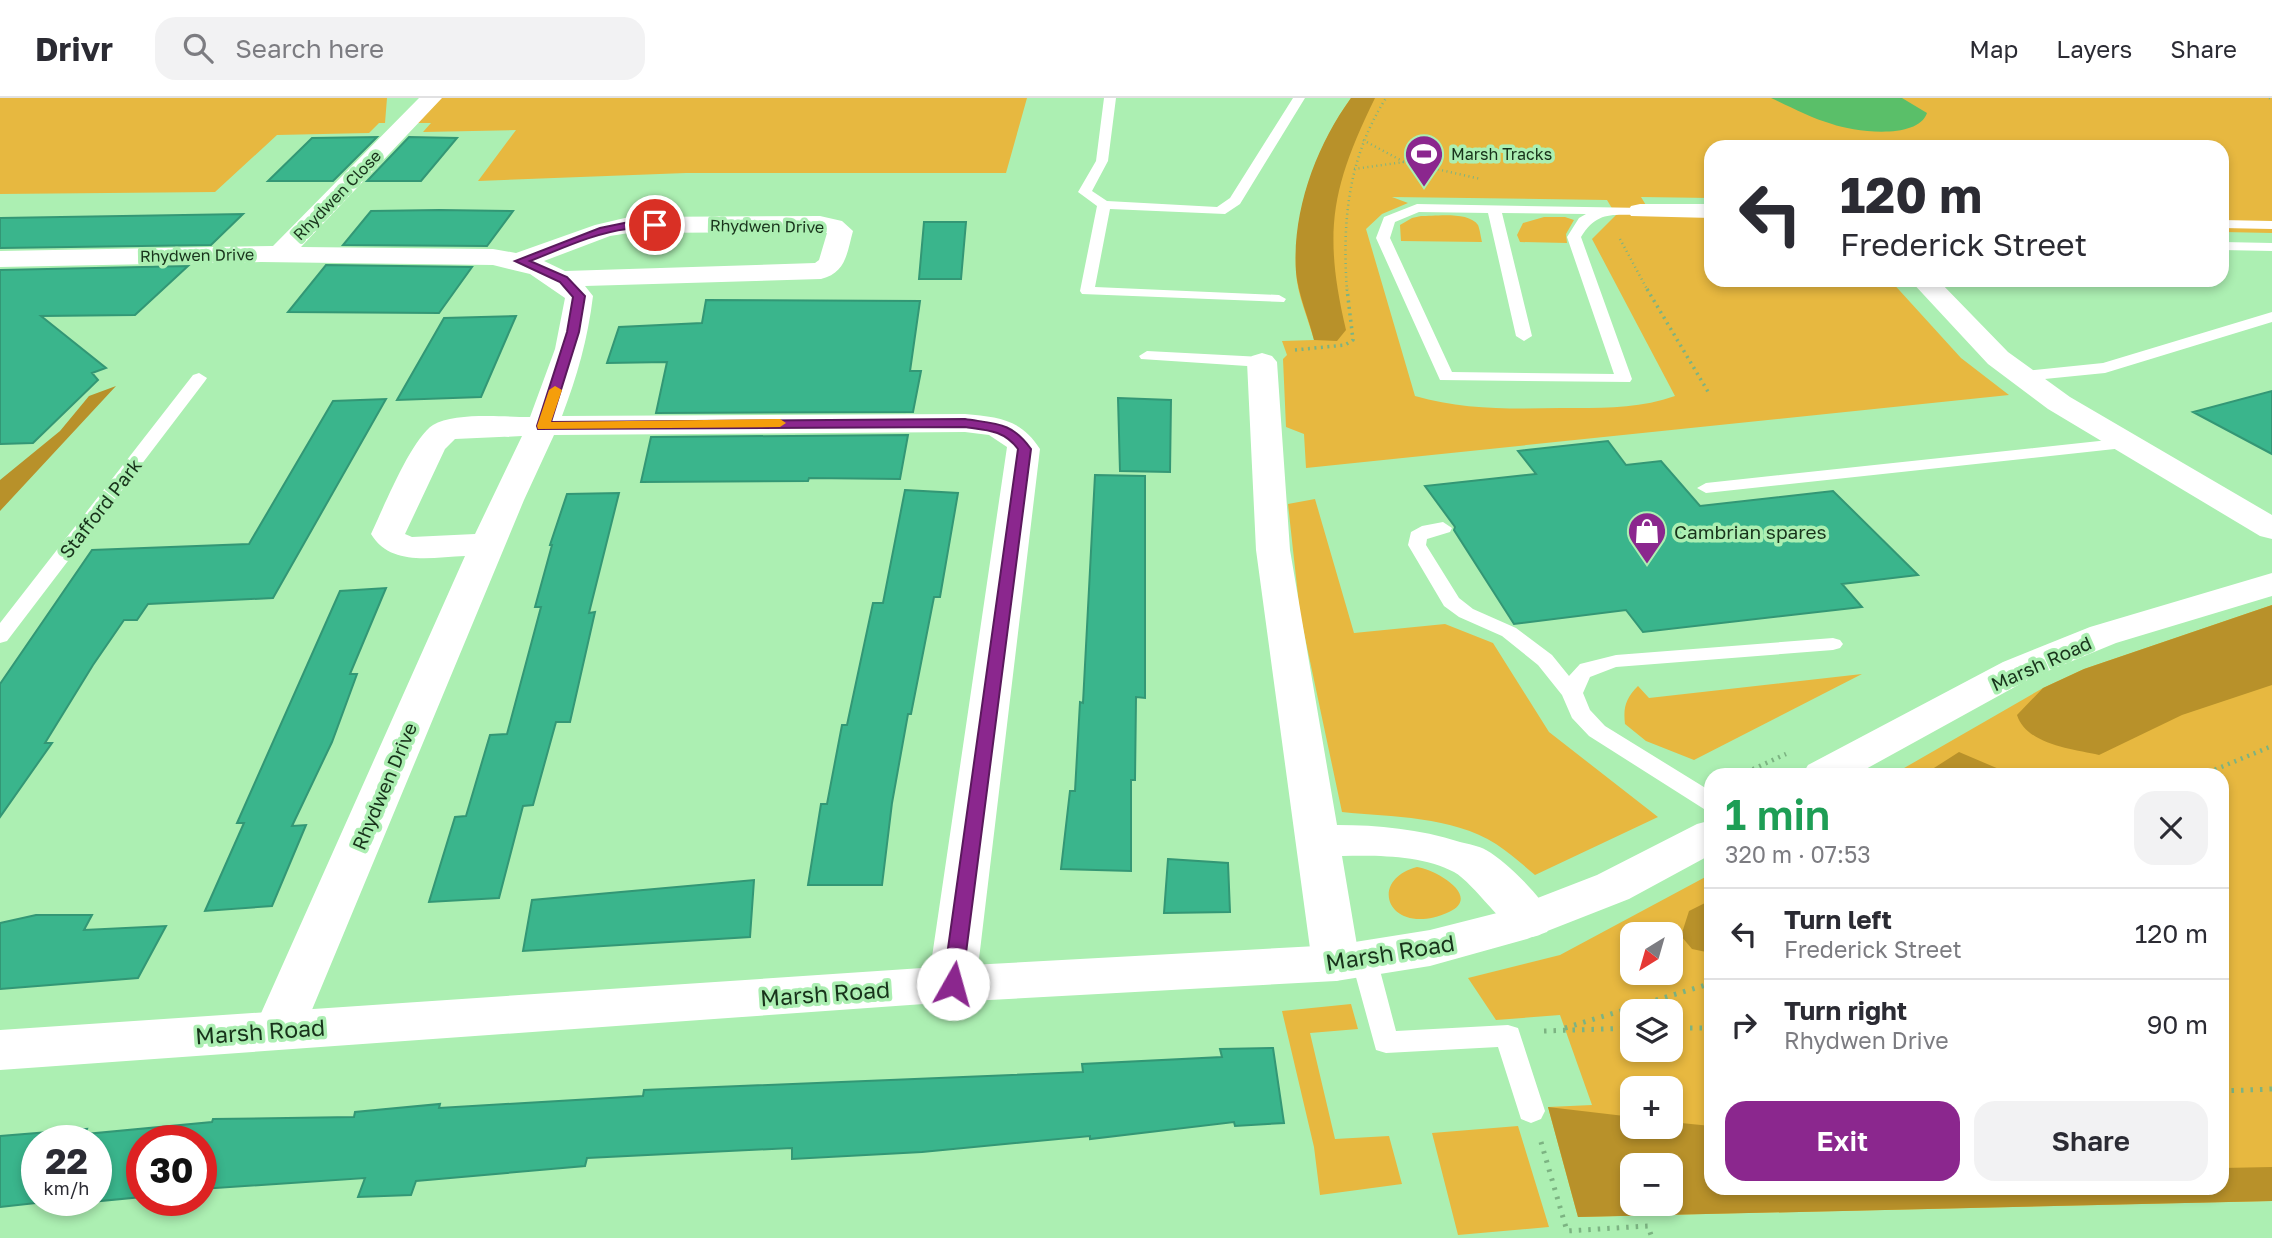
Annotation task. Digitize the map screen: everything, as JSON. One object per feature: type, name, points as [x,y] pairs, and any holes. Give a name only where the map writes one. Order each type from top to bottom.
[{"type":"street","name":"Rhydwen Close","points":[[279,255],[430,98]]},
{"type":"street","points":[[1640,211],[1704,211]]},
{"type":"street","name":"Rhydwen Drive","points":[[0,259],[279,255],[493,257],[521,261],[564,279],[821,271],[831,264],[840,231],[833,226],[820,225],[629,225],[604,230],[521,261]]},
{"type":"street","name":"Rhydwen Drive","points":[[279,1029],[488,544],[543,426],[578,315],[579,296],[564,279]]},
{"type":"street","points":[[1930,287],[1998,358],[2059,403],[2272,529]]},
{"type":"street","points":[[1262,362],[1273,550],[1318,841],[1350,961]]},
{"type":"street","points":[[488,544],[411,548],[399,545],[391,540],[388,534],[431,445],[444,432],[469,426],[965,423],[1003,429],[1021,442],[1024,449],[953,984]]},
{"type":"street","name":"Marsh Road","points":[[1836,768],[2017,670],[2103,635],[2272,583]]},
{"type":"street","name":"Marsh Road","points":[[0,1050],[953,984],[1350,961],[1430,948],[1531,920],[1612,887],[1704,839]]},
{"type":"street","points":[[1318,841],[1371,840],[1426,847],[1470,861],[1503,889],[1531,920]]},
{"type":"lane","points":[[1110,98],[1101,161],[1085,192],[1104,205],[1220,211],[1235,201],[1299,98]]},
{"type":"lane","points":[[1104,205],[1087,291],[1279,299]]},
{"type":"lane","points":[[1605,210],[1584,221],[1574,237],[1625,379],[1446,377],[1383,238],[1389,220],[1417,208],[1605,210],[1640,211]]},
{"type":"lane","points":[[1494,209],[1524,336]]},
{"type":"lane","points":[[2229,224],[2272,225]]},
{"type":"lane","points":[[2229,246],[2272,247]]},
{"type":"lane","points":[[2024,376],[2105,368],[2272,317]]},
{"type":"lane","points":[[1147,356],[1262,362]]},
{"type":"lane","name":"Stafford Park","points":[[0,637],[199,378]]},
{"type":"lane","points":[[1706,488],[2127,443]]},
{"type":"lane","points":[[1443,528],[1429,530],[1418,536],[1417,545],[1451,602],[1466,613],[1509,632],[1545,660],[1572,693],[1580,713],[1597,731],[1704,798]]},
{"type":"lane","points":[[1572,693],[1577,676],[1590,667],[1616,661],[1833,644]]},
{"type":"lane","points":[[1350,961],[1386,1042],[1508,1035],[1531,1111]]},
{"type":"path","points":[[1262,362],[1281,351],[1345,345],[1353,340],[1344,239],[1354,169],[1373,117],[1387,98]]},
{"type":"path","points":[[1354,169],[1405,162]]},
{"type":"path","points":[[1640,211],[1619,237],[1710,395]]},
{"type":"path","points":[[2219,768],[2272,746]]},
{"type":"path","points":[[1755,768],[1787,753]]},
{"type":"path","points":[[1660,999],[1704,985]]},
{"type":"path","points":[[1620,1011],[1565,1028],[1620,1028]]},
{"type":"path","points":[[1683,1028],[1704,1028]]},
{"type":"path","points":[[2229,1091],[2272,1090]]},
{"type":"path","points":[[1540,1137],[1567,1231],[1648,1226],[1652,1238]]},
{"type":"shaded area","points":[[0,98],[387,98],[385,123],[379,123],[369,133],[277,135],[215,192],[0,194]]},
{"type":"shaded area","points":[[441,98],[1027,98],[1006,173],[686,173],[478,181],[516,130],[423,132],[431,123],[414,123]]},
{"type":"shaded area","name":"Marsh Tracks","points":[[1351,98],[2272,98],[2272,233],[2229,232],[2229,140],[1704,140],[1704,198],[1641,197],[1652,215],[1704,215],[1704,287],[1896,287],[1961,358],[2009,395],[1306,468],[1304,434],[1286,427],[1283,359],[1287,355],[1282,341],[1314,340],[1297,280],[1296,249],[1298,226],[1309,180],[1327,137]],"holes":[[[1392,197],[1607,200],[1616,215],[1592,239],[1675,396],[1619,407],[1524,409],[1451,404],[1415,396],[1366,229],[1382,214],[1408,203]]]},
{"type":"shaded area","points":[[1351,98],[1375,98],[1349,158],[1335,211],[1335,265],[1346,330],[1337,341],[1314,340],[1297,280],[1298,226],[1302,203],[1317,158]]},
{"type":"shaded area","points":[[1771,98],[1902,98],[1927,113],[1921,122],[1911,127],[1884,132],[1869,131],[1824,122]]},
{"type":"shaded area","points":[[1451,215],[1467,218],[1478,225],[1482,242],[1401,241],[1400,225],[1421,216]]},
{"type":"shaded area","points":[[1544,217],[1574,220],[1566,234],[1567,243],[1520,242],[1517,235],[1523,223]]},
{"type":"shaded area","points":[[116,386],[0,511],[0,480],[60,431],[89,396]]},
{"type":"shaded area","points":[[1315,499],[1354,633],[1445,624],[1493,643],[1549,732],[1658,817],[1535,875],[1496,844],[1460,828],[1421,819],[1342,812],[1300,614],[1288,504]]},
{"type":"shaded area","points":[[2272,605],[2272,1201],[1683,1215],[1683,1153],[1620,1153],[1621,1216],[1578,1217],[1548,1107],[1592,1105],[1560,1015],[1496,1020],[1468,978],[1560,955],[1620,923],[1620,985],[1684,985],[1684,922],[1622,922],[1704,878],[1704,1195],[2229,1195],[2229,768],[1904,768],[2043,688],[2084,669]]},
{"type":"shaded area","points":[[2272,605],[2272,685],[2182,715],[2099,755],[2040,739],[2022,725],[2017,715],[2043,688],[2084,669]]},
{"type":"shaded area","points":[[1862,674],[1694,760],[1646,741],[1625,724],[1626,703],[1638,686],[1649,698]]},
{"type":"shaded area","points":[[1959,752],[1997,768],[1934,768]]},
{"type":"shaded area","points":[[1417,867],[1452,884],[1461,898],[1458,906],[1449,912],[1429,918],[1412,918],[1399,913],[1391,905],[1389,895],[1392,884],[1401,874]]},
{"type":"shaded area","points":[[1704,904],[1704,952],[1692,949],[1684,940],[1684,927],[1689,911]]},
{"type":"shaded area","points":[[1351,1004],[1358,1029],[1310,1033],[1335,1139],[1389,1136],[1402,1184],[1320,1195],[1314,1147],[1282,1011]]},
{"type":"shaded area","points":[[1548,1107],[1620,1115],[1620,1139],[1683,1139],[1683,1123],[1704,1125],[1704,1195],[2229,1195],[2229,1168],[2272,1167],[2272,1201],[1683,1215],[1683,1153],[1620,1153],[1621,1216],[1578,1217]]},
{"type":"shaded area","points":[[1518,1126],[1549,1227],[1458,1235],[1432,1133]]},
{"type":"building","points":[[377,137],[333,181],[268,181],[312,138]]},
{"type":"building","points":[[409,137],[457,138],[421,181],[367,181]]},
{"type":"building","points":[[371,211],[513,211],[487,246],[343,245]]},
{"type":"building","points":[[243,214],[211,245],[0,248],[0,218]]},
{"type":"building","points":[[924,222],[966,222],[961,279],[919,279]]},
{"type":"building","points":[[326,265],[472,267],[439,313],[288,312]]},
{"type":"building","points":[[188,266],[135,315],[41,316],[106,368],[92,373],[98,380],[33,443],[0,444],[0,270]]},
{"type":"building","points":[[706,300],[920,301],[910,371],[921,371],[913,412],[656,413],[667,362],[607,363],[619,327],[702,323]]},
{"type":"building","points":[[516,316],[481,397],[397,400],[444,318]]},
{"type":"building","points":[[2272,391],[2272,454],[2193,412]]},
{"type":"building","points":[[1118,398],[1171,400],[1170,472],[1120,471]]},
{"type":"building","points":[[386,399],[273,598],[148,604],[137,620],[124,620],[45,743],[52,743],[0,817],[0,684],[92,550],[249,544],[333,401]]},
{"type":"building","points":[[908,435],[900,479],[641,482],[651,437]]},
{"type":"building","points":[[1608,441],[1626,465],[1661,461],[1700,506],[1833,491],[1918,575],[1842,584],[1862,607],[1643,632],[1626,610],[1514,624],[1454,530],[1455,527],[1425,486],[1536,474],[1518,451]]},
{"type":"building","points":[[1095,475],[1145,476],[1145,698],[1136,697],[1135,780],[1131,780],[1131,871],[1061,869],[1070,791],[1075,791],[1080,702],[1083,703]]},
{"type":"building","points":[[905,490],[958,493],[940,597],[934,597],[911,714],[908,714],[892,803],[882,885],[808,885],[821,804],[827,804],[842,725],[847,725],[873,603],[883,603]]},
{"type":"building","points":[[619,493],[589,613],[595,612],[570,722],[556,722],[533,805],[523,806],[499,898],[429,902],[455,817],[466,816],[490,735],[507,734],[541,607],[535,607],[550,545],[567,494]]},
{"type":"building","points":[[386,588],[350,674],[357,674],[332,742],[292,826],[306,825],[272,906],[205,911],[244,823],[237,823],[340,591]]},
{"type":"building","points":[[1168,859],[1228,863],[1230,912],[1164,913]]},
{"type":"building","points":[[754,880],[750,937],[523,951],[532,900]]},
{"type":"building","points":[[36,915],[92,915],[84,930],[166,926],[138,978],[0,989],[0,923]]},
{"type":"building","points":[[1273,1048],[1284,1123],[1235,1126],[1234,1122],[1090,1139],[1090,1136],[922,1152],[792,1159],[792,1148],[587,1158],[585,1166],[416,1181],[411,1195],[358,1197],[365,1178],[217,1188],[217,1125],[180,1125],[212,1122],[213,1119],[354,1117],[355,1112],[440,1104],[439,1108],[643,1096],[644,1090],[1083,1072],[1082,1064],[1222,1057],[1220,1049]]},
{"type":"building","points":[[126,1130],[126,1199],[112,1200],[112,1131]]},
{"type":"building","points":[[21,1134],[21,1205],[0,1207],[0,1136]]},
{"type":"slow traffic","points":[[555,390],[543,426],[780,423]]},
{"type":"place","name":"Marsh Tracks","points":[[1424,188]]},
{"type":"place","name":"Cambrian spares","points":[[1647,565]]},
{"type":"route","points":[[655,225],[629,225],[604,230],[521,261],[564,279],[579,296],[578,315],[565,362],[543,426],[663,423],[987,424],[1014,435],[1024,449],[953,984]]}]
